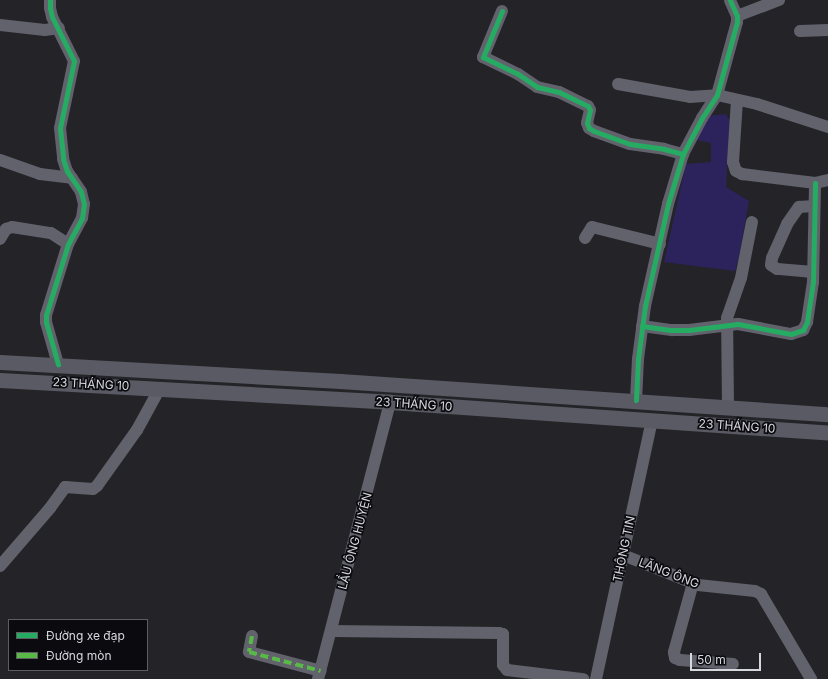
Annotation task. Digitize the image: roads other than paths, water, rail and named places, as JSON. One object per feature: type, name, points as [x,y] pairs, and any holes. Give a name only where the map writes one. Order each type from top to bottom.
[{"type":"main road","name":"23 THÁNG 10","points":[[0,362],[58,364],[636,400],[828,414]]},
{"type":"main road","points":[[58,364],[58,382]]},
{"type":"main road","name":"23 THÁNG 10","points":[[0,380],[58,382],[390,402],[828,432]]},
{"type":"main road","points":[[652,420],[654,402]]},
{"type":"street","points":[[50,0],[52,17],[74,61],[60,128],[63,159],[81,192],[84,204],[82,218],[68,244],[46,315],[46,322],[58,364]]},
{"type":"street","points":[[636,400],[642,326],[647,295],[673,184],[683,154],[702,118],[717,95],[736,29],[737,16],[730,0]]},
{"type":"street","points":[[737,16],[779,0]]},
{"type":"street","points":[[502,11],[483,57],[518,74],[537,87],[559,92],[588,106],[590,110],[587,123],[589,128],[594,132],[630,144],[664,149],[683,154]]},
{"type":"street","points":[[0,25],[45,30],[58,28]]},
{"type":"street","points":[[800,31],[828,30]]},
{"type":"street","points":[[618,84],[690,97],[717,95],[757,104],[828,127]]},
{"type":"street","points":[[737,100],[733,162],[736,171],[742,174],[815,183],[828,180]]},
{"type":"street","points":[[0,160],[40,174],[72,178]]},
{"type":"street","points":[[642,326],[672,330],[689,330],[727,324],[744,324],[791,334],[800,332],[807,322],[814,272],[815,183]]},
{"type":"street","points":[[814,206],[799,207],[787,224],[772,258],[771,265],[777,269],[814,272]]},
{"type":"street","points":[[728,407],[727,324],[729,312],[742,278],[752,222]]},
{"type":"street","points":[[0,239],[6,229],[12,226],[51,233],[68,244]]},
{"type":"street","points":[[585,238],[592,227],[660,244]]},
{"type":"street","points":[[0,566],[50,508],[65,487],[93,489],[97,486],[137,430],[160,388]]},
{"type":"street","name":"LẦU ÔNG HUYỆN","points":[[320,675],[390,402]]},
{"type":"street","name":"THÔNG TIN","points":[[596,679],[652,420]]},
{"type":"street","name":"LĂNG ÔNG","points":[[623,555],[693,583],[709,587],[755,591],[761,594],[811,679]]},
{"type":"street","points":[[693,583],[674,652],[675,658],[680,660],[733,664]]},
{"type":"street","points":[[332,631],[499,633],[503,634],[503,665],[507,670],[583,679]]},
{"type":"street","points":[[252,636],[249,652],[320,675]]}]
